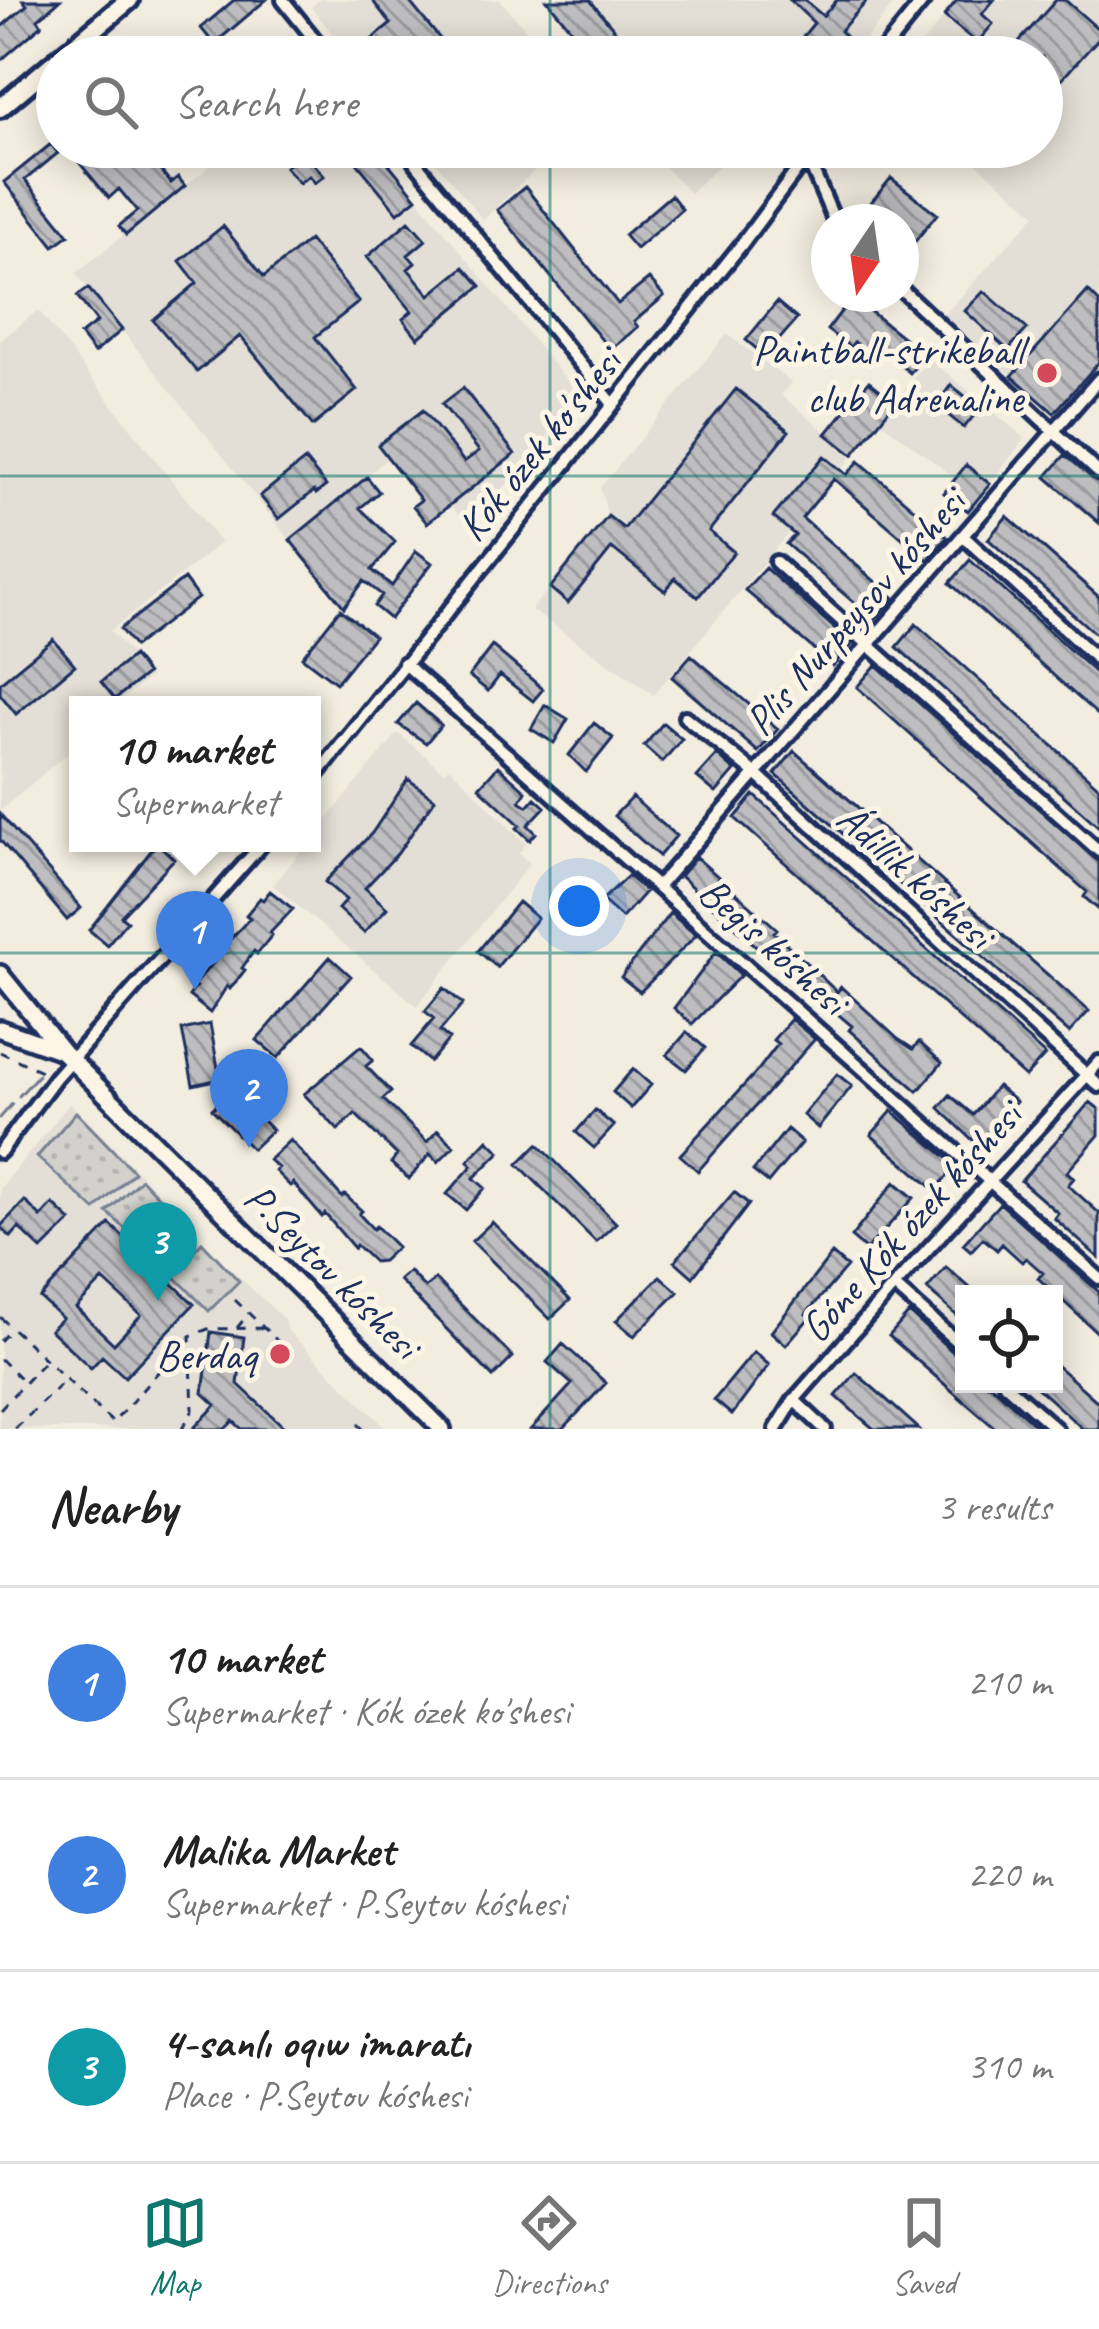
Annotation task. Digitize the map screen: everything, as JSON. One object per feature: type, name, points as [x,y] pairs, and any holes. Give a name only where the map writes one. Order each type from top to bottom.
[{"type":"main road","points":[[86,36],[129,0]]},
{"type":"main road","points":[[0,108],[36,78]]},
{"type":"main road","points":[[0,1000],[3,978]]},
{"type":"main road","name":"P.Seytov kóshesi","points":[[3,978],[67,1055],[442,1429]]},
{"type":"main road","points":[[0,1029],[67,1055]]},
{"type":"street","points":[[283,0],[312,36]]},
{"type":"street","points":[[895,36],[924,0]]},
{"type":"street","points":[[420,168],[613,404]]},
{"type":"street","name":"Kók ózek ko'shesi","points":[[321,769],[797,168]]},
{"type":"street","points":[[816,168],[829,204]]},
{"type":"street","points":[[919,306],[1099,473]]},
{"type":"street","name":"Plis Nurpeysov kóshesi","points":[[658,886],[1099,379]]},
{"type":"street","points":[[963,536],[1099,661]]},
{"type":"street","points":[[776,562],[1099,851]]},
{"type":"street","name":"Begis kóshesi","points":[[404,663],[1099,1278]]},
{"type":"street","name":"Ádillik kóshesi","points":[[685,718],[756,774],[1099,1086]]},
{"type":"street","points":[[0,1152],[67,1055],[255,852]]},
{"type":"street","name":"Góne Kók ózek kóshesi","points":[[776,1429],[794,1400],[894,1286],[1099,1062]]},
{"type":"street","points":[[894,1286],[955,1340]]},
{"type":"street","points":[[1015,1393],[1056,1429]]},
{"type":"street","points":[[794,1400],[825,1429]]},
{"type":"path","points":[[0,1052],[55,1078]]},
{"type":"path","points":[[236,1300],[290,1353]]},
{"type":"path","points":[[236,1329],[249,1313]]},
{"type":"path","points":[[0,1317],[113,1423],[190,1336],[208,1329],[265,1328]]},
{"type":"path","points":[[0,1341],[12,1328]]},
{"type":"path","points":[[182,1429],[193,1410],[190,1336]]},
{"type":"path","points":[[0,1359],[25,1383]]},
{"type":"path","points":[[0,1409],[46,1360]]},
{"type":"path","points":[[15,1429],[65,1379]]},
{"type":"path","points":[[358,1424],[364,1429]]},
{"type":"shaded area","points":[[319,0],[500,0],[532,36],[334,36],[311,7]]},
{"type":"shaded area","points":[[547,0],[897,0],[868,36],[846,36],[822,15],[804,36],[577,36]]},
{"type":"shaded area","points":[[957,0],[1099,0],[1099,362],[1054,413],[944,315],[1036,214],[982,168],[1063,168],[1063,36],[929,36]]},
{"type":"shaded area","points":[[208,168],[392,168],[581,398],[470,527],[450,505],[427,523],[413,506],[420,499],[388,458],[290,540],[76,273]]},
{"type":"shaded area","points":[[441,168],[537,168],[483,220]]},
{"type":"shaded area","points":[[666,168],[717,168],[690,193]]},
{"type":"shaded area","points":[[38,310],[221,543],[110,631],[151,676],[126,696],[69,696],[69,752],[0,811],[0,341]]},
{"type":"shaded area","points":[[727,334],[791,382],[781,395],[853,455],[654,695],[531,610],[608,516],[600,488]]},
{"type":"shaded area","points":[[929,358],[1025,438],[990,484],[966,465],[955,478],[880,421]]},
{"type":"shaded area","points":[[398,733],[444,772],[450,767],[526,844],[519,854],[530,863],[417,1006],[273,885],[300,852],[321,852],[321,827]]},
{"type":"shaded area","points":[[70,1103],[176,1211],[187,1229],[284,1319],[287,1330],[387,1429],[0,1429],[0,1189]]},
{"type":"shaded area","points":[[76,1112],[134,1172],[95,1210],[37,1157]]},
{"type":"shaded area","points":[[141,1179],[173,1212],[142,1244],[107,1212]]},
{"type":"shaded area","points":[[202,1242],[239,1281],[209,1311],[172,1274]]},
{"type":"building","points":[[23,0],[60,0],[38,19],[42,25],[0,61],[0,28],[27,5]]},
{"type":"building","points":[[234,0],[266,0],[223,36],[208,36],[201,28]]},
{"type":"building","points":[[372,0],[408,0],[438,36],[376,36],[391,24]]},
{"type":"building","points":[[547,0],[590,0],[620,36],[577,36]]},
{"type":"building","points":[[790,0],[804,0],[823,16],[837,0],[868,0],[840,31],[845,36],[803,36],[814,23]]},
{"type":"building","points":[[957,0],[994,0],[982,14],[993,24],[983,36],[968,36],[944,16]]},
{"type":"building","points":[[1056,0],[1065,0],[1099,30],[1099,38],[1063,78],[1063,36],[1024,36]]},
{"type":"building","points":[[36,156],[40,168],[25,180],[69,235],[54,246],[4,182]]},
{"type":"building","points":[[84,168],[159,168],[171,183],[178,177],[185,186],[126,235],[119,226],[137,211],[119,189],[109,198]]},
{"type":"building","points":[[286,168],[317,168],[324,176],[315,183],[309,176],[299,183]]},
{"type":"building","points":[[361,168],[392,168],[417,198],[398,213]]},
{"type":"building","points":[[891,178],[937,214],[919,236],[919,204],[870,204]]},
{"type":"building","points":[[525,187],[618,304],[649,279],[664,296],[610,350],[497,210]]},
{"type":"building","points":[[671,195],[682,209],[636,249],[624,235]]},
{"type":"building","points":[[409,221],[426,240],[408,255],[415,263],[408,269],[430,295],[464,267],[481,286],[418,338],[403,319],[412,311],[367,257]]},
{"type":"building","points":[[223,226],[264,277],[309,240],[359,302],[315,337],[357,390],[313,426],[240,336],[197,372],[153,320],[197,283],[180,261]]},
{"type":"building","points":[[88,288],[122,330],[94,353],[80,335],[97,322],[77,296]]},
{"type":"building","points":[[984,291],[1027,329],[1008,350],[965,311]]},
{"type":"building","points":[[1088,291],[1099,302],[1099,362],[1054,413],[1012,376]]},
{"type":"building","points":[[777,302],[797,319],[765,356],[746,340]]},
{"type":"building","points":[[841,312],[871,312],[925,355],[910,373],[873,342],[866,352],[827,330]]},
{"type":"building","points":[[869,381],[895,402],[853,455],[826,434]]},
{"type":"building","points":[[951,385],[980,408],[964,428],[936,405]]},
{"type":"building","points":[[463,388],[515,454],[427,523],[413,506],[421,500],[378,445],[423,410],[464,462],[479,451],[442,404]]},
{"type":"building","points":[[736,389],[789,431],[709,531],[734,552],[698,597],[675,578],[665,591],[612,548],[568,603],[550,588],[608,516],[624,529]]},
{"type":"building","points":[[1065,455],[1099,483],[1099,523],[1046,477]]},
{"type":"building","points":[[824,456],[847,475],[859,461],[947,537],[928,560],[834,479],[802,518],[894,598],[874,620],[786,544],[795,535],[773,517]]},
{"type":"building","points":[[305,460],[326,486],[279,519],[260,496]]},
{"type":"building","points":[[966,465],[990,484],[968,511],[944,493]]},
{"type":"building","points":[[367,477],[379,492],[360,508],[395,542],[372,570],[392,586],[416,551],[432,563],[390,619],[374,606],[382,595],[364,581],[344,607],[290,540]]},
{"type":"building","points":[[1007,516],[1099,597],[1099,637],[988,539]]},
{"type":"building","points":[[970,560],[1099,676],[1099,716],[950,583]]},
{"type":"building","points":[[765,568],[853,644],[833,666],[745,590]]},
{"type":"building","points":[[184,579],[198,598],[134,647],[120,629]]},
{"type":"building","points":[[340,609],[374,636],[336,683],[302,657]]},
{"type":"building","points":[[916,624],[1099,787],[1099,827],[897,647]]},
{"type":"building","points":[[53,639],[75,665],[16,714],[0,694],[0,683]]},
{"type":"building","points":[[492,646],[543,689],[533,701],[500,675],[488,691],[469,676]]},
{"type":"building","points":[[691,655],[778,729],[758,752],[672,677]]},
{"type":"building","points":[[133,656],[147,674],[119,696],[113,696],[101,682]]},
{"type":"building","points":[[876,665],[1099,862],[1099,910],[1084,897],[1087,892],[857,687]]},
{"type":"building","points":[[416,703],[441,725],[426,743],[398,724]]},
{"type":"building","points":[[545,705],[568,719],[554,743],[531,729]]},
{"type":"building","points":[[594,723],[613,738],[586,772],[569,755]]},
{"type":"building","points":[[663,723],[682,739],[662,762],[644,746]]},
{"type":"building","points":[[794,751],[1089,1011],[1069,1033],[775,774]]},
{"type":"building","points":[[717,755],[735,771],[716,793],[697,777]]},
{"type":"building","points":[[498,766],[526,791],[520,801],[528,806],[535,798],[545,807],[528,825],[536,833],[530,840],[479,787]]},
{"type":"building","points":[[408,779],[435,799],[398,853],[365,888],[387,908],[364,933],[338,909],[346,900],[325,882],[372,833]]},
{"type":"building","points":[[754,795],[1045,1055],[1025,1077],[735,818]]},
{"type":"building","points":[[632,797],[676,836],[659,856],[614,816]]},
{"type":"building","points":[[0,814],[81,908],[67,920],[0,840]]},
{"type":"building","points":[[150,852],[167,852],[174,859],[121,916],[127,921],[107,945],[89,930]]},
{"type":"building","points":[[696,857],[777,929],[774,932],[837,992],[841,987],[898,1039],[913,1049],[919,1042],[942,1063],[918,1091],[849,1030],[852,1026],[818,997],[815,1000],[680,876]]},
{"type":"building","points":[[628,876],[646,891],[622,918],[602,900]]},
{"type":"building","points":[[270,891],[293,909],[257,954],[254,951],[245,970],[230,989],[227,986],[210,1013],[189,996],[193,985]]},
{"type":"building","points":[[518,902],[537,918],[497,967],[478,951]]},
{"type":"building","points":[[670,913],[696,935],[640,992],[621,977]]},
{"type":"building","points":[[716,952],[741,975],[692,1024],[674,1008]]},
{"type":"building","points":[[330,957],[351,976],[278,1058],[257,1040]]},
{"type":"building","points":[[444,988],[463,1004],[440,1031],[449,1039],[430,1062],[411,1046],[434,1019],[425,1011]]},
{"type":"building","points":[[791,1019],[815,1039],[698,1171],[680,1155],[759,1069],[778,1044],[773,1040]]},
{"type":"building","points":[[210,1024],[220,1079],[193,1085],[182,1030]]},
{"type":"building","points":[[687,1032],[705,1048],[686,1070],[667,1055]]},
{"type":"building","points":[[361,1046],[373,1060],[366,1066],[391,1092],[383,1099],[427,1142],[438,1130],[454,1146],[438,1162],[430,1154],[409,1179],[391,1163],[397,1155],[355,1114],[338,1130],[304,1094]]},
{"type":"building","points":[[633,1069],[651,1085],[631,1108],[613,1092]]},
{"type":"building","points":[[837,1074],[852,1086],[818,1128],[803,1115]]},
{"type":"building","points":[[997,1086],[1016,1102],[977,1144],[939,1108],[950,1095],[973,1115]]},
{"type":"building","points":[[232,1090],[272,1130],[252,1149],[212,1109]]},
{"type":"building","points":[[1090,1102],[1099,1109],[1099,1135],[1067,1172],[1074,1178],[1068,1185],[1099,1213],[1099,1258],[1021,1181]]},
{"type":"building","points":[[595,1110],[614,1126],[594,1148],[576,1132]]},
{"type":"building","points":[[892,1111],[957,1166],[935,1190],[871,1135]]},
{"type":"building","points":[[787,1129],[802,1142],[768,1183],[753,1171]]},
{"type":"building","points":[[290,1140],[342,1197],[362,1211],[359,1214],[373,1229],[376,1226],[397,1247],[382,1261],[374,1262],[356,1245],[354,1248],[325,1214],[322,1217],[293,1183],[290,1186],[275,1171],[278,1168],[269,1160]]},
{"type":"building","points":[[488,1140],[500,1152],[474,1178],[485,1188],[466,1210],[447,1194]]},
{"type":"building","points":[[538,1144],[616,1223],[596,1242],[518,1164]]},
{"type":"building","points":[[895,1182],[914,1198],[866,1250],[851,1237]]},
{"type":"building","points":[[734,1192],[749,1204],[693,1277],[675,1261]]},
{"type":"building","points":[[25,1201],[41,1217],[53,1204],[71,1221],[42,1250],[19,1228],[11,1237],[0,1227]]},
{"type":"building","points":[[1000,1203],[1099,1292],[1099,1334],[1063,1301],[1063,1285],[1046,1285],[1038,1278],[1043,1273],[1026,1258],[1022,1262],[1002,1244],[997,1250],[983,1238],[971,1251],[963,1244]]},
{"type":"building","points":[[492,1222],[570,1300],[550,1319],[472,1241]]},
{"type":"building","points":[[110,1224],[194,1304],[125,1377],[102,1356],[91,1368],[50,1330],[62,1318],[40,1298]],"holes":[[[103,1280],[141,1315],[114,1344],[76,1308]]]},
{"type":"building","points":[[832,1254],[847,1267],[786,1345],[771,1332]]},
{"type":"building","points":[[946,1267],[967,1285],[955,1285],[955,1314],[927,1289]]},
{"type":"building","points":[[409,1271],[425,1288],[435,1279],[513,1357],[493,1377],[399,1280]]},
{"type":"building","points":[[660,1276],[678,1292],[634,1336],[616,1321]]},
{"type":"building","points":[[909,1313],[955,1354],[955,1393],[1000,1393],[1039,1429],[996,1429],[889,1336]]},
{"type":"building","points":[[211,1332],[244,1337],[238,1384],[286,1429],[242,1429],[233,1421],[225,1429],[193,1429],[216,1405],[203,1393]]},
{"type":"building","points":[[563,1344],[606,1383],[563,1429],[531,1429],[572,1384],[547,1362]]},
{"type":"building","points":[[754,1352],[769,1365],[732,1415],[714,1400]]},
{"type":"building","points":[[1063,1371],[1099,1403],[1099,1429],[1083,1429],[1043,1393],[1063,1393]]},
{"type":"building","points":[[856,1373],[919,1429],[874,1429],[836,1396]]},
{"type":"waterway","points":[[19,1096],[38,1075]]},
{"type":"waterway","points":[[0,1118],[12,1104]]},
{"type":"place","name":"Paintball-strikeball club Adrenaline","points":[[1047,373]]},
{"type":"place","name":"10 market","points":[[195,990]]},
{"type":"place","name":"Malika Market","points":[[249,1148]]},
{"type":"place","name":"4-sanlı oqıw imaratı","points":[[158,1301]]},
{"type":"place","name":"Berdaq","points":[[280,1354]]}]
